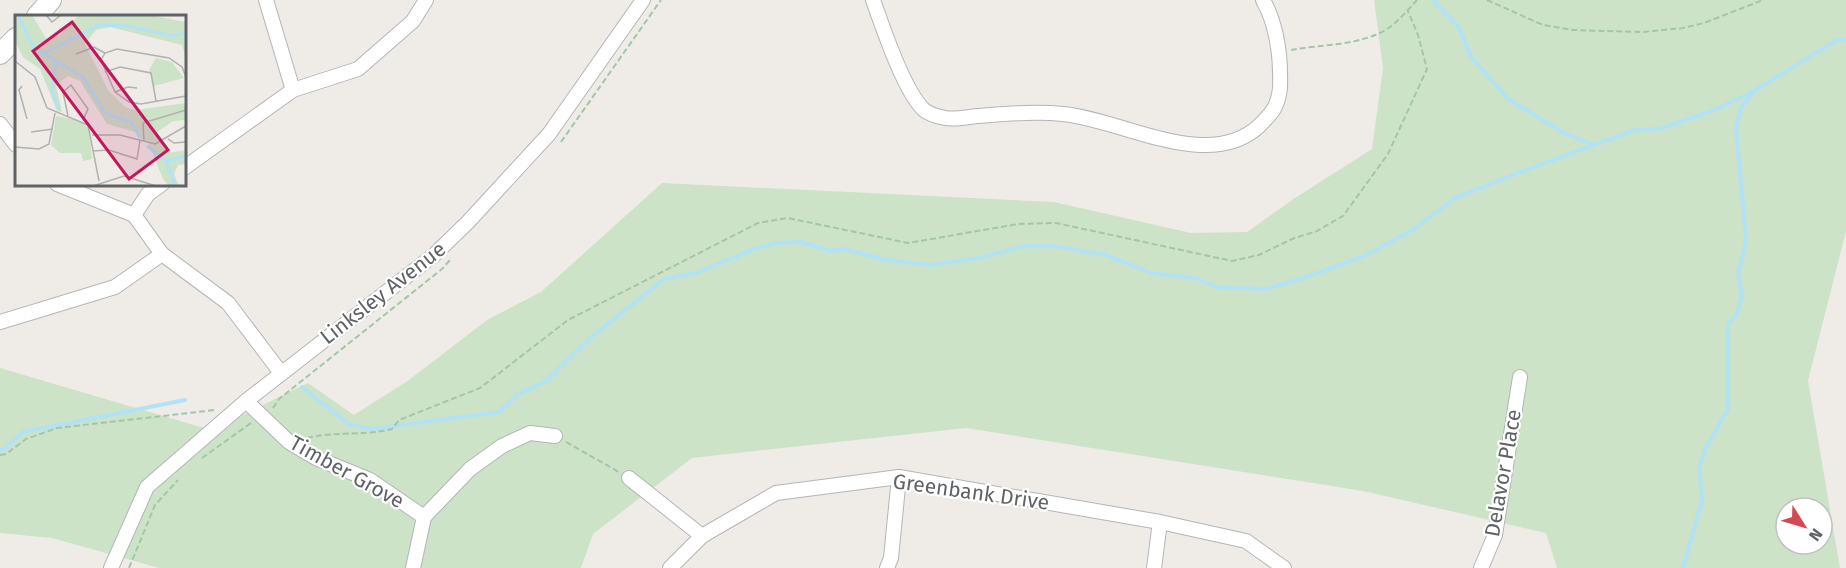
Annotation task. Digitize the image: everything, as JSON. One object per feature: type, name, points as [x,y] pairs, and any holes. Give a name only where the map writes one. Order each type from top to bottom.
[{"type":"main road","points":[[38,15],[51,0]]},
{"type":"main road","points":[[0,54],[15,39]]},
{"type":"street","points":[[266,0],[293,90]]},
{"type":"street","points":[[186,167],[293,90],[358,69],[413,21],[426,0]]},
{"type":"street","name":"Linksley Avenue","points":[[111,568],[147,488],[246,401],[434,255],[476,214],[549,134],[643,0]]},
{"type":"street","points":[[873,0],[909,89],[926,112],[946,119],[1022,113],[1065,114],[1173,141],[1207,146],[1251,133],[1268,117],[1279,102],[1280,77],[1273,20],[1263,0]]},
{"type":"street","points":[[0,124],[15,144]]},
{"type":"street","points":[[62,186],[134,215],[162,254],[228,303],[281,373]]},
{"type":"street","points":[[134,215],[148,194],[159,186]]},
{"type":"street","points":[[0,322],[115,286],[162,254]]},
{"type":"street","name":"Delavor Place","points":[[1481,568],[1495,535],[1521,377]]},
{"type":"street","name":"Timber Grove","points":[[246,401],[289,442],[316,458],[370,480],[424,517]]},
{"type":"street","points":[[413,568],[424,517],[470,469],[502,446],[530,433],[555,436]]},
{"type":"street","points":[[887,568],[891,558],[899,477]]},
{"type":"street","name":"Greenbank Drive","points":[[670,568],[702,536],[776,493],[899,477],[1160,522],[1246,540],[1284,568]]},
{"type":"street","points":[[629,478],[702,536]]},
{"type":"street","points":[[1154,568],[1160,522]]},
{"type":"path","points":[[1278,52],[1373,36],[1390,27],[1417,0]]},
{"type":"path","points":[[1486,0],[1543,25],[1574,30],[1642,32],[1683,28],[1704,23],[1763,0]]},
{"type":"path","points":[[289,442],[320,435],[373,434],[393,429],[399,420],[480,388],[568,320],[758,223],[788,218],[908,243],[960,236],[1018,224],[1056,224],[1232,261],[1258,255],[1317,231],[1343,216],[1388,154],[1427,69],[1418,35],[1408,10]]},
{"type":"path","points":[[0,455],[6,454],[26,439],[57,428],[215,410]]},
{"type":"path","points":[[555,436],[629,478]]},
{"type":"green space","points":[[1374,0],[1846,0],[1846,231],[1808,381],[1828,496],[1774,496],[1774,556],[1834,556],[1834,533],[1840,568],[1557,568],[1546,533],[1363,491],[966,428],[692,458],[593,534],[581,568],[159,568],[52,538],[0,533],[0,368],[211,430],[308,383],[354,415],[409,380],[487,320],[541,292],[662,183],[1054,202],[1191,233],[1247,232],[1372,149],[1383,68]]},
{"type":"waterway","points":[[1433,0],[1459,27],[1471,57],[1508,99],[1564,133],[1594,145]]},
{"type":"waterway","points":[[302,387],[348,424],[372,429],[499,412],[518,394],[545,382],[590,338],[664,279],[696,273],[756,248],[776,243],[801,242],[831,251],[843,249],[882,259],[929,265],[979,258],[1024,246],[1053,246],[1106,255],[1151,273],[1195,278],[1217,287],[1264,289],[1301,279],[1366,255],[1414,229],[1455,198],[1520,172],[1635,130],[1659,129],[1717,109],[1754,91],[1837,40],[1846,40]]},
{"type":"waterway","points":[[1683,568],[1702,500],[1699,469],[1705,449],[1728,409],[1728,324],[1737,314],[1742,295],[1738,275],[1746,241],[1736,129],[1741,108],[1752,93]]},
{"type":"waterway","points":[[0,449],[4,449],[23,432],[185,400]]}]
